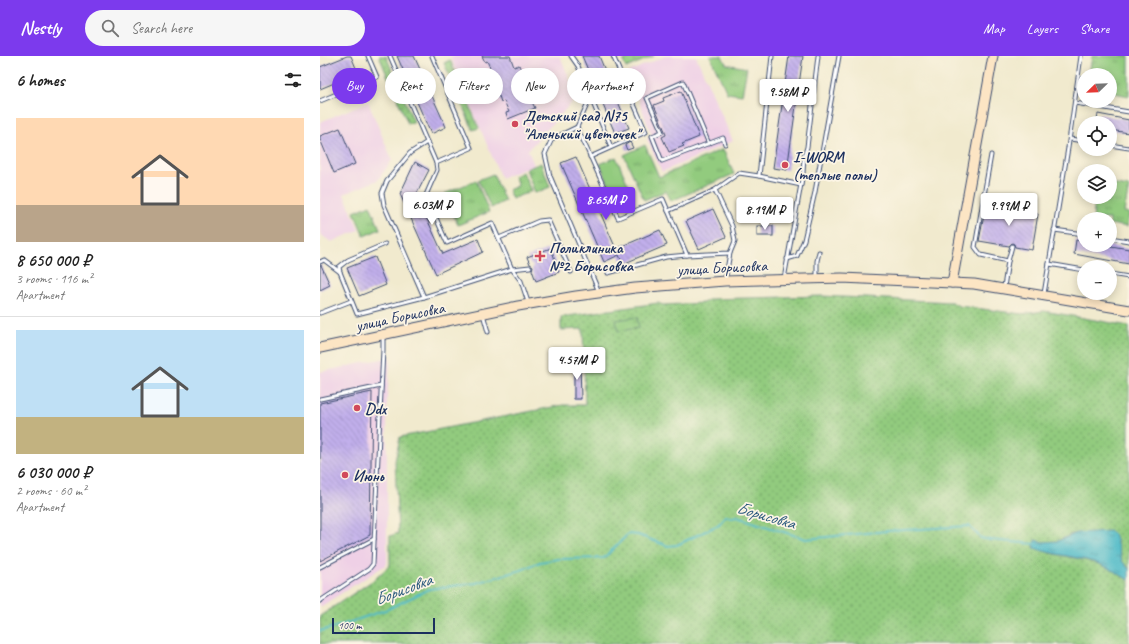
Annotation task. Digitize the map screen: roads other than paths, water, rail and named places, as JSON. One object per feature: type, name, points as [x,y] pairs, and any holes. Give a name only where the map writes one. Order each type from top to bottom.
[{"type":"street","points":[[952,283],[993,56]]},
{"type":"street","name":"улица Борисовка","points":[[320,348],[483,313],[599,292],[664,285],[725,281],[817,278],[974,284],[1129,310]]},
{"type":"lane","points":[[320,101],[377,77],[368,56]]},
{"type":"lane","points":[[390,56],[436,163],[437,170],[426,195],[447,243],[492,224],[512,269],[521,281],[528,304]]},
{"type":"lane","points":[[432,56],[471,148],[436,163]]},
{"type":"lane","points":[[571,56],[579,68]]},
{"type":"lane","points":[[590,157],[646,132],[613,56]]},
{"type":"lane","points":[[759,176],[772,56]]},
{"type":"lane","points":[[784,279],[801,185],[818,56]]},
{"type":"lane","points":[[787,260],[797,256],[804,240],[815,192],[839,56]]},
{"type":"lane","points":[[1044,296],[1070,139],[1081,56]]},
{"type":"lane","points":[[709,144],[683,82],[647,98],[662,132],[652,136],[662,160],[709,144],[723,138],[726,144]]},
{"type":"lane","points":[[1075,103],[1129,112]]},
{"type":"lane","points":[[587,104],[577,127],[552,139],[546,154],[550,176],[599,292]]},
{"type":"lane","points":[[594,104],[612,147]]},
{"type":"lane","points":[[577,127],[618,218],[663,199],[687,255]]},
{"type":"lane","points":[[1070,139],[1077,140]]},
{"type":"lane","points":[[424,297],[384,205],[382,193],[387,181],[410,153],[427,142]]},
{"type":"lane","points":[[1117,146],[1129,148]]},
{"type":"lane","points":[[991,155],[976,247],[981,255],[1008,261]]},
{"type":"lane","points":[[668,211],[715,190],[738,173],[801,185]]},
{"type":"lane","points":[[715,190],[732,226],[735,241],[730,253],[725,281]]},
{"type":"lane","points":[[756,216],[795,215]]},
{"type":"lane","points":[[499,238],[539,221],[548,220],[571,272]]},
{"type":"lane","points":[[1054,230],[1077,233]]},
{"type":"lane","points":[[1117,239],[1129,241]]},
{"type":"lane","points":[[385,244],[348,260],[339,267],[357,314],[424,297],[512,269],[530,267]]},
{"type":"lane","points":[[1003,289],[1012,246]]},
{"type":"lane","points":[[817,278],[817,262],[819,252]]},
{"type":"lane","points":[[608,273],[666,257],[730,253]]},
{"type":"lane","points":[[320,262],[324,260],[340,272]]},
{"type":"lane","points":[[1049,264],[1077,269]]},
{"type":"lane","points":[[1117,275],[1129,277]]},
{"type":"lane","points":[[320,313],[351,301]]},
{"type":"lane","points":[[483,313],[488,332]]},
{"type":"lane","points":[[320,601],[374,564],[383,334]]},
{"type":"lane","points":[[320,399],[381,386]]},
{"type":"lane","points":[[320,567],[374,539]]},
{"type":"water","points":[[1110,531],[1114,534],[1122,561],[1129,569],[1129,580],[1109,568],[1094,562],[1034,548],[1035,540],[1043,542],[1058,541],[1077,533]]},
{"type":"waterway","name":"Борисовка","points":[[320,631],[388,609],[429,589],[476,583],[521,570],[540,562],[558,559],[604,558],[628,534],[638,535],[668,546],[677,545],[718,525],[726,516],[731,518],[737,517],[806,539],[887,531],[969,526],[981,538],[1036,544]]},
{"type":"place","name":"Детский сад N75 \"Аленький цветочек\"","points":[[515,124]]},
{"type":"place","name":"I-WORM (теплые полы)","points":[[785,165]]},
{"type":"place","name":"Поликлиника №2 Борисовка","points":[[540,256]]},
{"type":"place","name":"Ddx","points":[[357,408]]},
{"type":"place","name":"Июнь","points":[[345,475]]}]
